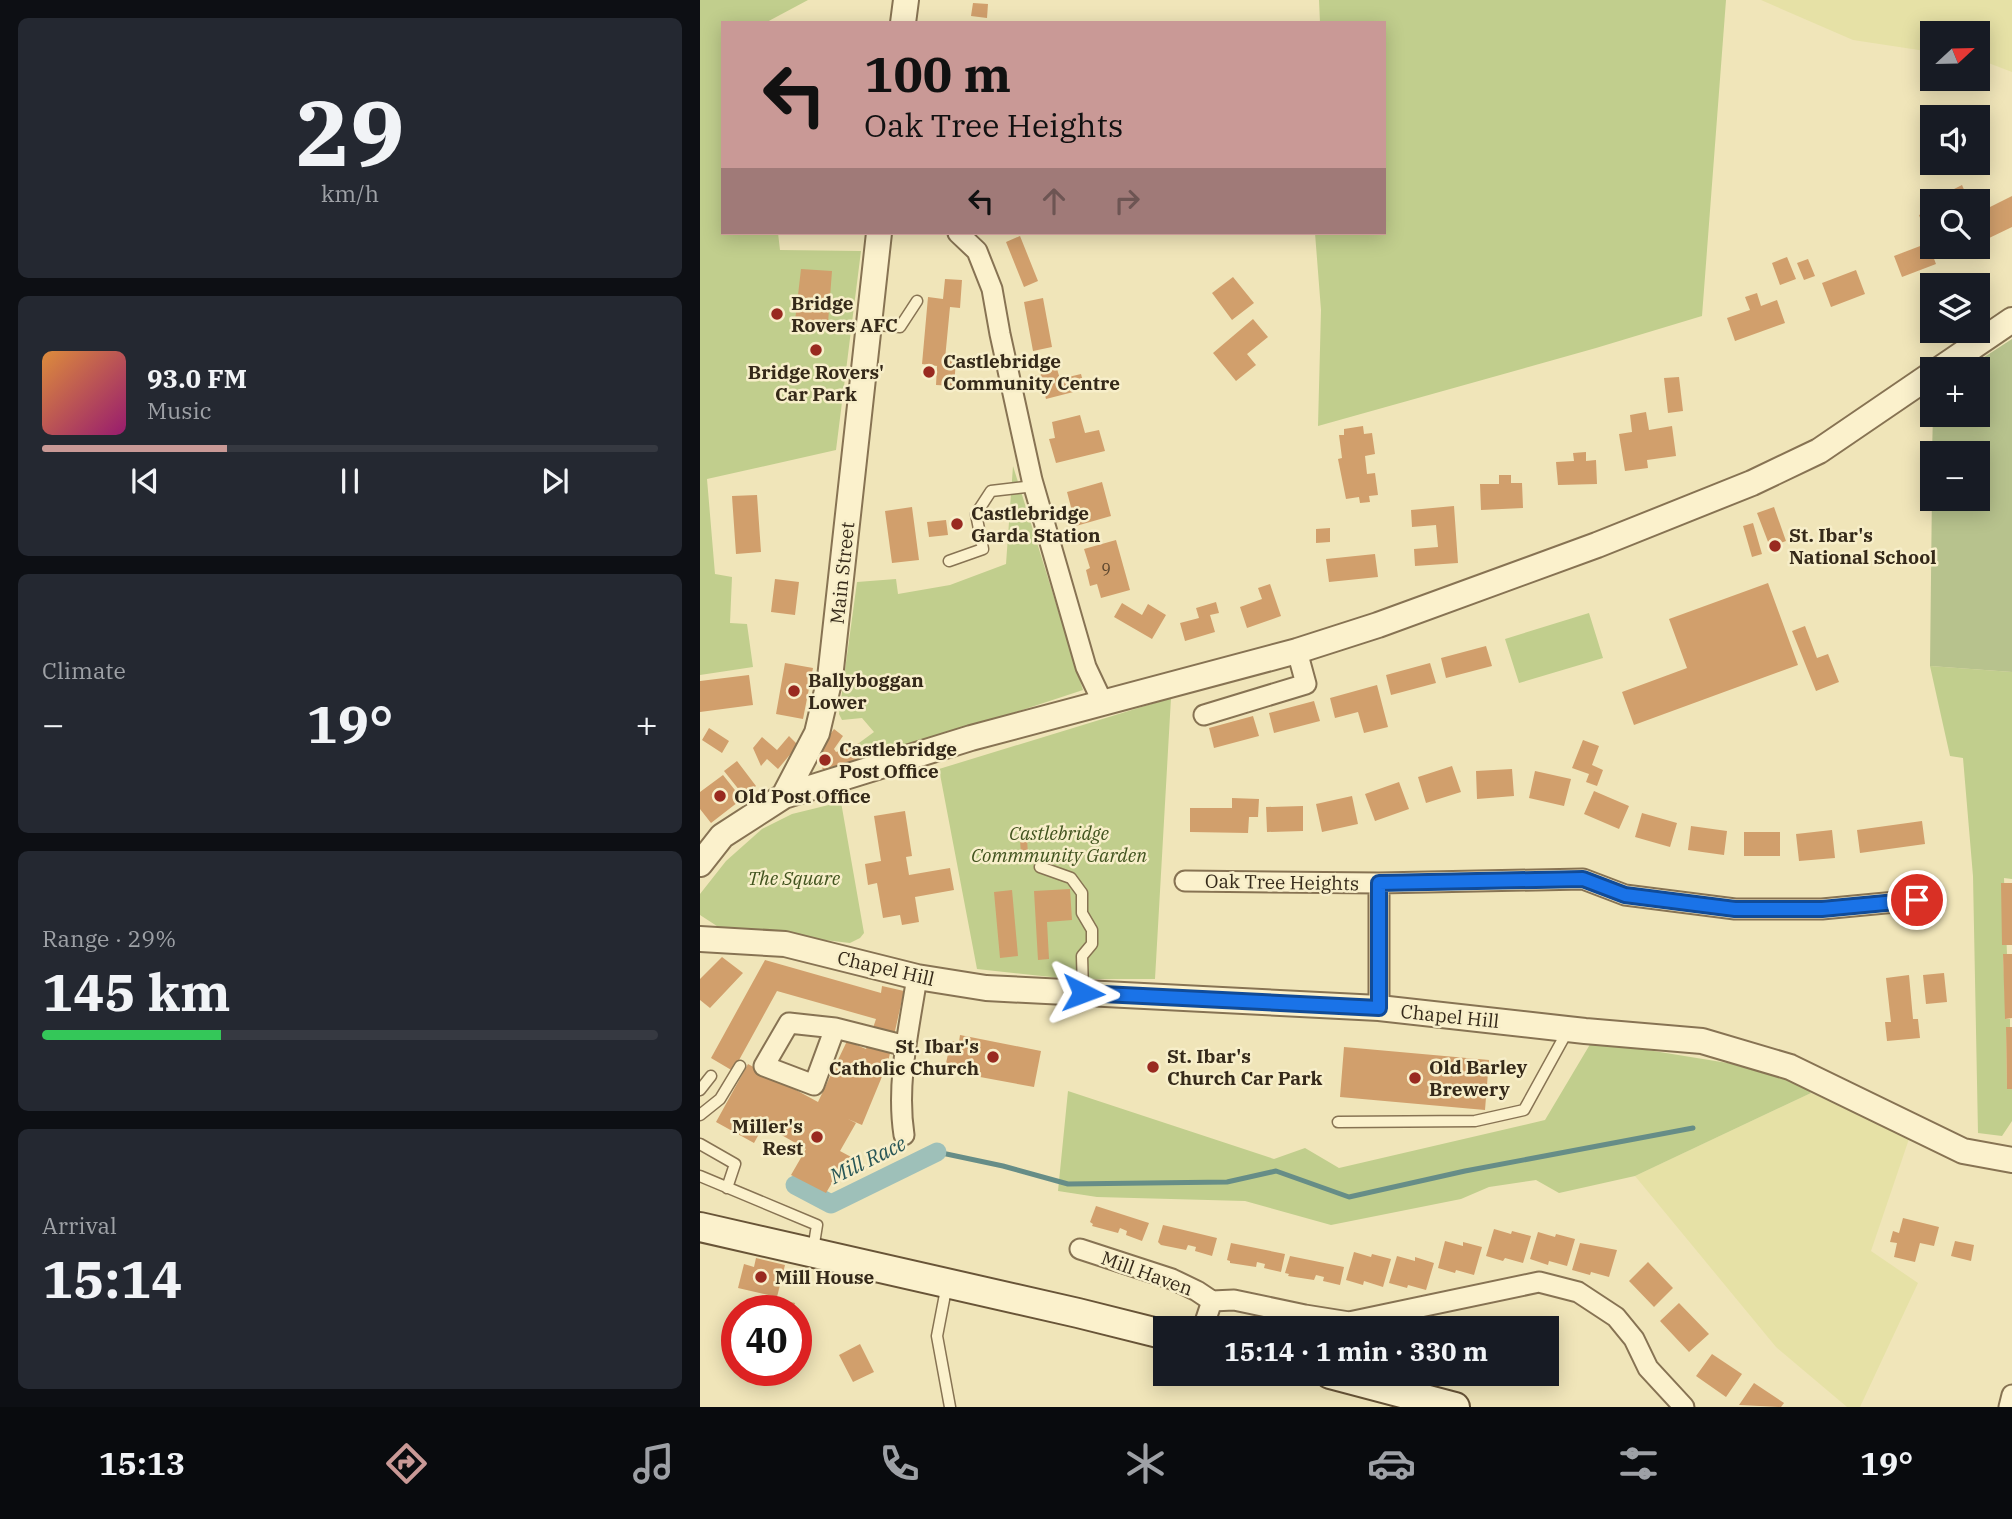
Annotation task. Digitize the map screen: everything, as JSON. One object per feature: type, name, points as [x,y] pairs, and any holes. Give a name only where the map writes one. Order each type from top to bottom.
[{"type":"main road","points":[[700,1227],[1078,1312],[1153,1332]]},
{"type":"main road","points":[[1375,1386],[1455,1407]]},
{"type":"street","points":[[903,21],[906,0]]},
{"type":"street","name":"Main Street","points":[[700,864],[722,836],[784,796],[817,733],[830,678],[879,235]]},
{"type":"street","points":[[960,235],[977,251],[992,289],[1034,486],[1086,667],[1103,704]]},
{"type":"street","points":[[1958,357],[2011,321]]},
{"type":"street","points":[[784,796],[971,738],[1297,651],[1388,622],[1597,545],[1752,483],[1819,451],[1920,382]]},
{"type":"street","points":[[1204,715],[1306,684],[1297,651]]},
{"type":"street","name":"Oak Tree Heights","points":[[1185,881],[1379,883],[1583,879],[1625,895],[1735,909],[1822,909],[1917,900]]},
{"type":"street","name":"Oak Tree Heights","points":[[1379,883],[1379,1008]]},
{"type":"street","name":"Chapel Hill","points":[[700,940],[785,944],[917,977],[986,988],[1379,1008],[1702,1041],[1790,1067],[1963,1152],[2009,1154]]},
{"type":"street","points":[[904,1135],[900,1110],[906,1046],[917,977]]},
{"type":"street","points":[[835,1028],[906,1046]]},
{"type":"street","name":"Mill Haven","points":[[1080,1249],[1171,1279],[1212,1301],[1234,1300],[1349,1322],[1539,1282],[1578,1292],[1616,1317],[1634,1339],[1648,1368],[1684,1407]]},
{"type":"street","name":"Mill Haven","points":[[1207,1316],[1212,1301]]},
{"type":"street","points":[[2009,1407],[2012,1395]]},
{"type":"lane","points":[[869,324],[900,327],[917,301]]},
{"type":"lane","points":[[949,561],[983,549],[976,514],[991,491],[1034,486]]},
{"type":"lane","points":[[1040,867],[1071,878],[1082,893],[1082,913],[1092,930],[1092,944],[1082,956],[1083,993]]},
{"type":"lane","points":[[1338,1122],[1475,1121],[1524,1110],[1568,1029]]},
{"type":"lane","points":[[700,1115],[720,1099],[740,1066]]},
{"type":"lane","points":[[700,1090],[711,1076]]},
{"type":"lane","points":[[700,1144],[735,1164],[727,1188]]},
{"type":"lane","points":[[700,1176],[817,1225],[813,1254]]},
{"type":"lane","points":[[947,1284],[937,1336],[950,1407]]},
{"type":"shaded area","points":[[1761,0],[2012,0],[2012,72],[1990,64],[1990,21],[1920,21],[1920,50],[1853,40]]},
{"type":"shaded area","points":[[1811,1093],[1910,1136],[1871,1251],[1918,1283],[1860,1407],[1847,1407],[1776,1347],[1635,1176]]},
{"type":"green space","name":"Bridge Rovers AFC","points":[[700,0],[808,0],[769,21],[721,21],[721,235],[778,235],[780,250],[861,251],[836,450],[707,479],[715,574],[732,577],[730,623],[747,624],[753,667],[700,675]]},
{"type":"green space","points":[[1319,0],[1726,0],[1702,316],[1318,426],[1321,310],[1315,235],[1386,235],[1386,21],[1320,21]]},
{"type":"green space","points":[[2012,339],[2012,672],[1930,666],[1932,511],[1990,511],[1990,441],[1932,441],[1933,427],[1990,427],[1990,357],[1984,357]]},
{"type":"green space","points":[[1013,466],[1083,690],[867,761],[859,743],[874,732],[862,718],[842,720],[839,714],[857,582],[896,579],[898,594],[950,585],[1006,564]]},
{"type":"green space","points":[[1589,613],[1603,658],[1519,683],[1505,639]]},
{"type":"green space","points":[[1930,666],[2012,672],[2012,879],[2004,878],[2007,954],[2003,954],[2006,1019],[2010,1019],[2010,1027],[2006,1028],[2007,1089],[2012,1089],[2012,1121],[2002,1136],[1978,1133],[1973,876],[1963,758],[1950,756]]},
{"type":"green space","name":"Castlebridge Commmunity Garden","points":[[1171,698],[1155,979],[1070,979],[977,969],[939,769]]},
{"type":"green space","name":"The Square","points":[[841,802],[864,933],[860,938],[850,943],[720,928],[700,915],[700,894],[726,861],[762,829],[792,814]]},
{"type":"green space","points":[[1592,1041],[1789,1073],[1811,1093],[1635,1176],[1559,1193],[1536,1180],[1489,1187],[1461,1199],[1331,1225],[1245,1201],[1097,1197],[1058,1191],[1068,1091],[1274,1159],[1305,1148],[1339,1168],[1545,1120]]},
{"type":"building","points":[[973,3],[988,4],[987,18],[971,16]]},
{"type":"building","points":[[2012,196],[2012,227],[1990,238],[1990,207]]},
{"type":"building","points":[[1020,236],[1038,281],[1024,287],[1006,242]]},
{"type":"building","points":[[1920,246],[1920,259],[1934,259],[1936,264],[1902,277],[1894,256]]},
{"type":"building","points":[[1787,257],[1796,279],[1780,285],[1772,263]]},
{"type":"building","points":[[1808,259],[1815,276],[1804,280],[1797,263]]},
{"type":"building","points":[[801,269],[832,271],[828,323],[795,321]]},
{"type":"building","points":[[1856,270],[1865,294],[1831,307],[1822,283]]},
{"type":"building","points":[[1233,277],[1254,303],[1232,320],[1212,293]]},
{"type":"building","points":[[945,279],[962,280],[960,308],[950,307],[945,359],[956,360],[954,386],[936,385],[937,366],[922,364],[928,297],[943,299]]},
{"type":"building","points":[[1757,293],[1761,306],[1777,300],[1785,323],[1735,341],[1727,318],[1750,310],[1745,297]]},
{"type":"building","points":[[1043,298],[1052,347],[1033,351],[1024,302]]},
{"type":"building","points":[[1253,319],[1268,337],[1247,354],[1256,365],[1236,381],[1213,353]]},
{"type":"building","points":[[1055,362],[1060,379],[1081,374],[1085,389],[1046,399],[1043,388],[1037,389],[1033,376],[1041,375],[1038,366]]},
{"type":"building","points":[[1679,377],[1683,411],[1668,413],[1664,378]]},
{"type":"building","points":[[1646,412],[1649,430],[1672,426],[1676,456],[1647,460],[1648,468],[1625,471],[1619,434],[1632,432],[1630,415]]},
{"type":"building","points":[[1080,415],[1085,433],[1099,430],[1105,451],[1056,463],[1049,439],[1055,438],[1052,422]]},
{"type":"building","points":[[1363,426],[1364,434],[1372,433],[1375,454],[1365,456],[1367,474],[1375,473],[1378,495],[1369,496],[1370,502],[1360,503],[1359,497],[1346,499],[1338,459],[1342,458],[1339,435],[1344,435],[1344,429]]},
{"type":"building","points":[[1586,452],[1586,461],[1596,460],[1597,484],[1558,485],[1556,462],[1574,461],[1573,453]]},
{"type":"building","points":[[1499,475],[1511,475],[1511,483],[1522,483],[1523,508],[1481,510],[1480,484],[1499,484]]},
{"type":"building","points":[[1102,482],[1111,516],[1076,526],[1067,492]]},
{"type":"building","points":[[757,495],[761,552],[736,554],[732,496]]},
{"type":"building","points":[[1454,506],[1458,563],[1415,566],[1414,549],[1438,547],[1436,525],[1412,527],[1411,510]]},
{"type":"building","points":[[912,507],[919,560],[892,563],[885,511]]},
{"type":"building","points":[[1774,507],[1786,541],[1770,547],[1757,513]]},
{"type":"building","points":[[946,520],[948,535],[929,537],[927,522]]},
{"type":"building","points":[[1753,523],[1762,554],[1752,557],[1743,526]]},
{"type":"building","points":[[1330,528],[1330,542],[1316,543],[1316,529]]},
{"type":"building","points":[[1116,540],[1130,590],[1101,598],[1097,584],[1090,586],[1086,570],[1090,568],[1084,549]]},
{"type":"building","points":[[1375,554],[1378,577],[1329,582],[1326,559]]},
{"type":"building","points":[[775,579],[799,582],[795,615],[771,612]]},
{"type":"building","name":"St. Ibar's National School","points":[[1768,583],[1798,665],[1634,725],[1622,692],[1687,668],[1669,619]]},
{"type":"building","points":[[1270,584],[1281,616],[1247,628],[1240,607],[1262,599],[1258,588]]},
{"type":"building","points":[[1216,602],[1219,613],[1210,615],[1215,632],[1185,641],[1180,623],[1199,618],[1196,608]]},
{"type":"building","points":[[1122,603],[1142,615],[1148,604],[1166,615],[1152,639],[1114,617]]},
{"type":"building","points":[[1805,626],[1817,658],[1828,654],[1839,682],[1816,691],[1792,631]]},
{"type":"building","points":[[1486,646],[1492,666],[1446,678],[1441,658]]},
{"type":"building","points":[[785,663],[813,668],[803,719],[776,714]]},
{"type":"building","points":[[1430,663],[1436,683],[1391,695],[1386,675]]},
{"type":"building","points":[[749,675],[753,705],[700,712],[700,681]]},
{"type":"building","points":[[1377,685],[1388,727],[1364,733],[1358,712],[1335,718],[1330,698]]},
{"type":"building","points":[[1314,701],[1320,721],[1274,733],[1269,713]]},
{"type":"building","points":[[1253,716],[1259,736],[1214,748],[1209,728]]},
{"type":"building","points":[[709,728],[729,741],[722,753],[702,740]]},
{"type":"building","points":[[834,729],[843,736],[834,749],[836,752],[859,743],[867,761],[825,775],[817,755],[821,754],[819,750]]},
{"type":"building","points":[[789,736],[798,745],[778,769],[767,759],[761,766],[753,748],[762,737],[777,750]]},
{"type":"building","points":[[1583,740],[1599,746],[1592,765],[1603,770],[1597,786],[1586,782],[1589,774],[1572,768]]},
{"type":"building","points":[[737,761],[756,786],[744,796],[724,771]]},
{"type":"building","points":[[1452,766],[1461,792],[1426,803],[1418,777]]},
{"type":"building","points":[[1512,769],[1514,796],[1477,799],[1476,771]]},
{"type":"building","points":[[1535,771],[1571,779],[1564,806],[1529,798]]},
{"type":"building","name":"Old Post Office","points":[[723,775],[742,799],[711,823],[700,809],[700,792]]},
{"type":"building","points":[[1399,782],[1409,809],[1375,821],[1365,794]]},
{"type":"building","points":[[1594,791],[1629,806],[1619,829],[1584,814]]},
{"type":"building","points":[[1352,796],[1358,824],[1322,832],[1316,804]]},
{"type":"building","points":[[1232,798],[1259,799],[1258,817],[1249,817],[1248,833],[1190,832],[1190,808],[1232,808]]},
{"type":"building","points":[[1303,806],[1303,831],[1267,832],[1266,807]]},
{"type":"building","points":[[905,811],[912,856],[906,857],[909,875],[950,868],[954,890],[915,897],[919,922],[902,925],[900,915],[883,918],[877,883],[868,885],[865,864],[881,861],[874,816]]},
{"type":"building","points":[[1642,813],[1677,823],[1670,847],[1635,837]]},
{"type":"building","points":[[1922,821],[1925,844],[1860,853],[1857,830]]},
{"type":"building","points":[[1691,826],[1727,831],[1724,855],[1688,850]]},
{"type":"building","points":[[1832,830],[1835,858],[1799,861],[1796,834]]},
{"type":"building","points":[[1744,832],[1780,832],[1780,856],[1744,856]]},
{"type":"building","points":[[1020,839],[1027,839],[1028,854],[1021,855]]},
{"type":"building","points":[[2001,883],[2012,883],[2012,945],[2002,945]]},
{"type":"building","points":[[1070,889],[1072,920],[1047,922],[1049,959],[1038,960],[1034,891]]},
{"type":"building","points":[[1012,890],[1018,956],[1000,958],[994,892]]},
{"type":"building","points":[[2003,954],[2012,954],[2012,1018],[2005,1019]]},
{"type":"building","points":[[722,957],[743,973],[710,1008],[700,1000],[700,979]]},
{"type":"building","points":[[765,960],[881,993],[882,986],[904,991],[888,1062],[862,1125],[848,1119],[856,1123],[840,1151],[853,1158],[845,1172],[840,1169],[826,1193],[791,1175],[806,1149],[764,1125],[754,1143],[716,1122],[748,1064],[818,1102],[847,1041],[866,1049],[876,1019],[777,991],[733,1071],[711,1058]]},
{"type":"building","points":[[1944,973],[1947,1002],[1926,1004],[1923,975]]},
{"type":"building","points":[[1909,975],[1913,1019],[1918,1019],[1920,1038],[1887,1041],[1885,1022],[1891,1022],[1886,978]]},
{"type":"building","points":[[2006,1027],[2012,1027],[2012,1089],[2007,1089]]},
{"type":"building","name":"St. Ibar's Catholic Church","points":[[960,1035],[1041,1051],[1034,1087],[953,1072],[954,1064],[946,1063],[951,1041],[959,1042]]},
{"type":"building","name":"Old Barley Brewery","points":[[1344,1047],[1489,1060],[1485,1110],[1340,1097]]},
{"type":"building","points":[[1096,1206],[1149,1223],[1142,1241],[1126,1235],[1127,1231],[1120,1228],[1118,1233],[1092,1226],[1090,1222]]},
{"type":"building","points":[[1903,1218],[1939,1227],[1934,1246],[1920,1243],[1915,1262],[1894,1257],[1897,1243],[1890,1242],[1893,1231],[1899,1233]]},
{"type":"building","points":[[1163,1225],[1217,1238],[1212,1256],[1195,1251],[1196,1247],[1188,1245],[1186,1250],[1161,1245],[1158,1242]]},
{"type":"building","points":[[1494,1229],[1531,1236],[1523,1263],[1486,1256]]},
{"type":"building","points":[[1538,1232],[1575,1239],[1567,1266],[1549,1261],[1548,1265],[1530,1259]]},
{"type":"building","points":[[1445,1241],[1482,1247],[1474,1275],[1438,1268]]},
{"type":"building","points":[[1955,1241],[1974,1245],[1971,1261],[1951,1256]]},
{"type":"building","points":[[1231,1243],[1285,1254],[1281,1272],[1264,1268],[1265,1264],[1257,1262],[1256,1267],[1230,1263],[1227,1260]]},
{"type":"building","points":[[1580,1243],[1617,1250],[1609,1277],[1572,1270]]},
{"type":"building","points":[[1354,1252],[1391,1259],[1383,1287],[1364,1281],[1363,1285],[1346,1280]]},
{"type":"building","points":[[1290,1256],[1344,1267],[1340,1285],[1323,1281],[1324,1277],[1316,1275],[1314,1280],[1288,1276],[1289,1274],[1285,1273]]},
{"type":"building","points":[[1397,1256],[1415,1261],[1415,1257],[1434,1263],[1426,1290],[1389,1283]]},
{"type":"building","name":"Mill House","points":[[756,1258],[785,1265],[778,1295],[738,1288],[744,1264],[754,1267]]},
{"type":"building","points":[[1648,1262],[1673,1288],[1654,1307],[1629,1281]]},
{"type":"building","points":[[1679,1303],[1709,1334],[1689,1352],[1660,1321]]},
{"type":"building","points":[[860,1344],[874,1372],[853,1382],[839,1355]]},
{"type":"building","points":[[1712,1354],[1742,1374],[1726,1397],[1696,1376]]},
{"type":"building","points":[[1754,1383],[1784,1403],[1781,1407],[1739,1405]]},
{"type":"waterway","points":[[937,1152],[1068,1184],[1227,1182],[1276,1171],[1349,1197],[1465,1171],[1693,1128]]},
{"type":"waterway","name":"Mill Race","points":[[795,1185],[831,1204],[937,1152]]},
{"type":"place","name":"Bridge Rovers AFC","points":[[777,314]]},
{"type":"place","name":"Bridge Rovers' Car Park","points":[[816,350]]},
{"type":"place","name":"Castlebridge Community Centre","points":[[929,372]]},
{"type":"place","name":"Castlebridge Garda Station","points":[[957,524]]},
{"type":"place","name":"St. Ibar's National School","points":[[1775,546]]},
{"type":"place","name":"Ballyboggan Lower","points":[[794,691]]},
{"type":"place","name":"Castlebridge Post Office","points":[[825,760]]},
{"type":"place","name":"Old Post Office","points":[[720,796]]},
{"type":"place","name":"St. Ibar's Catholic Church","points":[[993,1057]]},
{"type":"place","name":"St. Ibar's Church Car Park","points":[[1153,1067]]},
{"type":"place","name":"Old Barley Brewery","points":[[1415,1078]]},
{"type":"place","name":"Miller's Rest","points":[[817,1137]]},
{"type":"place","name":"Mill House","points":[[761,1277]]},
{"type":"route","points":[[1083,993],[1379,1008],[1379,883],[1583,879],[1625,895],[1735,909],[1822,909],[1917,900]]}]
